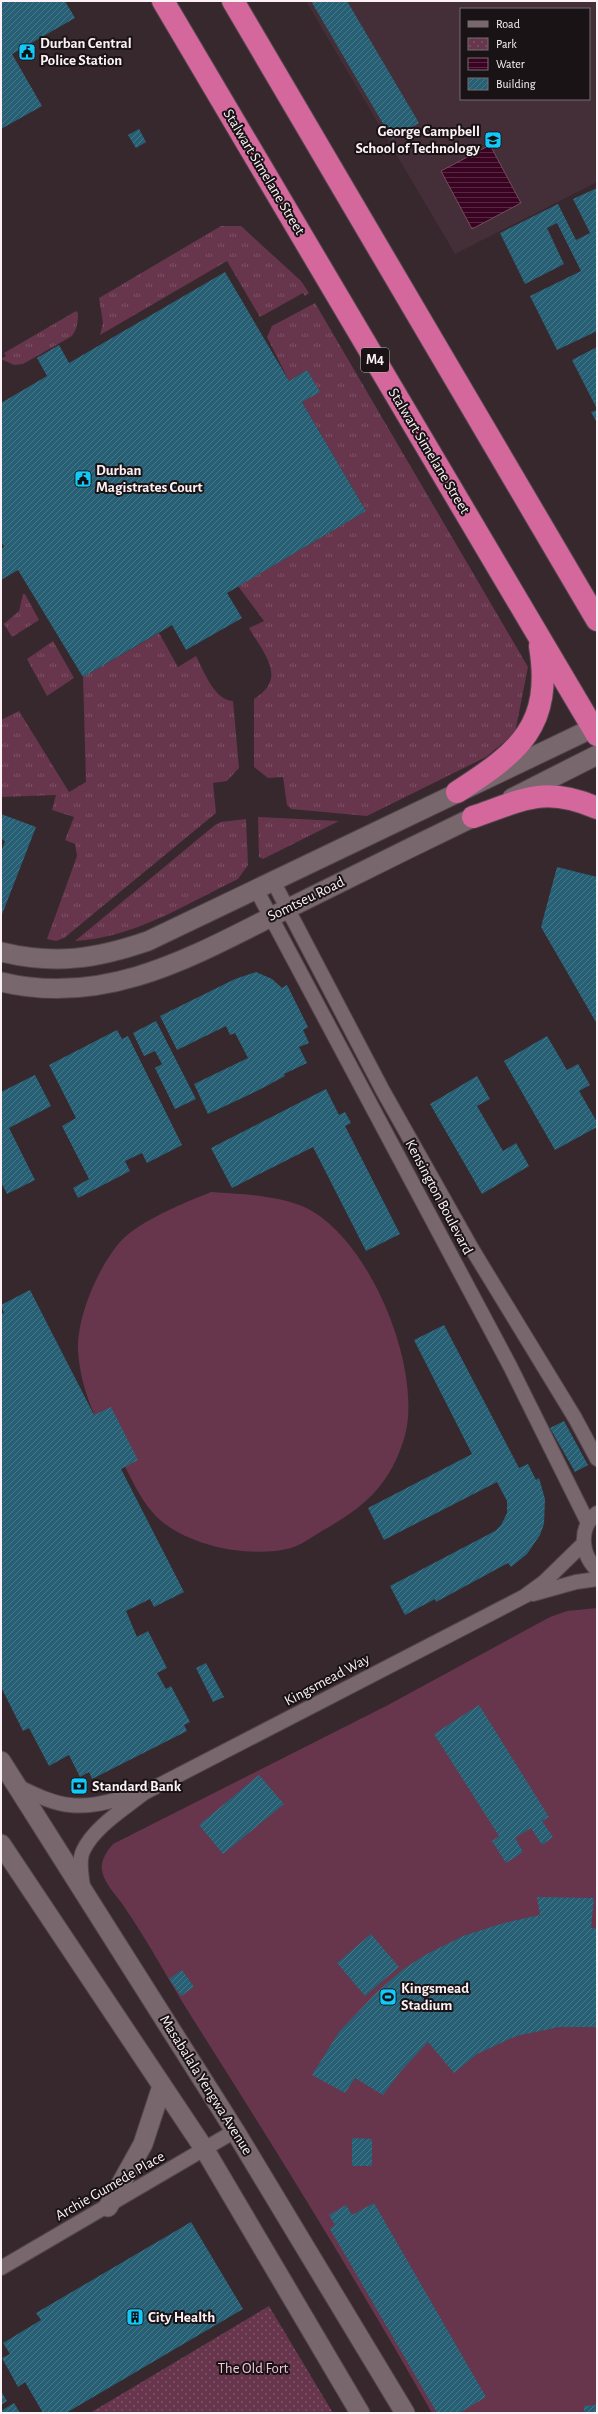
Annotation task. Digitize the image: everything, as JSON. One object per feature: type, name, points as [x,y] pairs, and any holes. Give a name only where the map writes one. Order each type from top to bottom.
[{"type":"highway","name":"Stalwart Simelane Street","points":[[163,1],[538,635],[596,730]]},
{"type":"highway","points":[[233,1],[597,620]]},
{"type":"highway","points":[[536,516],[597,598]]},
{"type":"highway","points":[[457,792],[497,767],[527,733],[536,717],[544,683],[538,635]]},
{"type":"highway","points":[[472,817],[531,797],[554,795],[578,800],[597,808]]},
{"type":"main road","name":"Somtseu Road","points":[[1,952],[52,960],[88,958],[148,941],[457,792],[596,730]]},
{"type":"main road","name":"Somtseu Road","points":[[1,982],[15,985],[73,989],[106,985],[175,964],[597,755]]},
{"type":"main road","name":"Masabalala Yengwa Avenue","points":[[1,1761],[235,2131],[405,2413]]},
{"type":"main road","points":[[1,1844],[205,2150],[360,2413]]},
{"type":"main road","points":[[108,2207],[143,2144],[162,2086]]},
{"type":"street","name":"Kensington Boulevard","points":[[273,881],[383,1091],[472,1249],[575,1418],[597,1459]]},
{"type":"street","name":"Kensington Boulevard","points":[[256,889],[510,1366],[593,1518]]},
{"type":"street","points":[[593,1518],[583,1544],[585,1554],[597,1570]]},
{"type":"street","name":"Kingsmead Way","points":[[83,1890],[81,1863],[83,1851],[91,1840],[111,1819],[144,1793],[525,1596],[544,1582],[583,1544]]},
{"type":"street","name":"Kingsmead Way","points":[[525,1596],[576,1582],[597,1580]]},
{"type":"street","name":"Kingsmead Way","points":[[17,1786],[56,1803],[70,1806],[94,1805],[144,1793]]},
{"type":"street","name":"Archie Gumede Place","points":[[1,2268],[108,2207],[235,2131]]},
{"type":"shaded area","name":"George Campbell School of Technology","points":[[306,1],[597,1],[597,182],[455,254]]},
{"type":"green space","points":[[221,226],[241,226],[301,281],[309,293],[305,296],[303,293],[260,317],[227,261],[100,335],[103,323],[99,298]]},
{"type":"green space","points":[[315,303],[528,667],[515,733],[486,757],[367,816],[291,809],[287,805],[283,777],[268,778],[254,767],[254,699],[264,691],[270,683],[271,674],[270,665],[266,656],[249,628],[264,621],[238,586],[366,511],[302,402],[319,392],[307,370],[289,381],[267,337],[272,326]]},
{"type":"green space","points":[[76,311],[78,313],[77,322],[72,336],[23,364],[14,365],[1,359],[6,356],[4,353]]},
{"type":"green space","points":[[23,594],[25,594],[39,620],[12,637],[4,624],[19,611]]},
{"type":"green space","points":[[159,633],[178,667],[196,656],[210,684],[220,696],[233,701],[239,768],[227,781],[213,783],[216,813],[64,938],[56,941],[47,939],[77,856],[75,844],[65,840],[74,817],[52,810],[56,795],[1,797],[1,720],[19,711],[69,792],[86,782],[83,677]]},
{"type":"green space","points":[[53,641],[74,678],[47,696],[27,659]]},
{"type":"green space","points":[[258,817],[339,821],[263,859],[259,857]]},
{"type":"green space","points":[[246,819],[248,865],[238,879],[179,909],[139,927],[118,934],[75,941],[215,825],[221,822]]},
{"type":"green space","points":[[211,1192],[280,1199],[302,1206],[326,1221],[349,1245],[369,1274],[386,1308],[399,1343],[406,1378],[408,1411],[404,1439],[392,1468],[376,1491],[355,1510],[306,1541],[291,1548],[275,1551],[238,1551],[200,1542],[167,1525],[154,1514],[143,1500],[118,1454],[95,1418],[81,1374],[78,1350],[81,1322],[85,1307],[97,1277],[113,1251],[130,1233],[151,1219],[188,1201]]},
{"type":"green space","name":"Kingsmead Stadium","points":[[597,1608],[597,2413],[432,2413],[314,2213],[142,1935],[109,1886],[102,1871],[102,1864],[106,1853],[113,1844],[388,1705],[550,1617],[567,1611]]},
{"type":"green space","name":"The Old Fort","points":[[269,2306],[333,2413],[90,2413]]},
{"type":"water","points":[[490,145],[521,203],[472,229],[441,171]]},
{"type":"building","name":"Durban Central Police Station","points":[[1,1],[65,1],[75,18],[12,54],[42,106],[1,129]]},
{"type":"building","points":[[311,1],[347,1],[419,123],[392,139]]},
{"type":"building","points":[[139,129],[146,142],[136,148],[128,135]]},
{"type":"building","points":[[597,188],[597,331],[557,350],[530,296],[581,271],[557,223],[547,228],[564,264],[525,284],[500,233],[558,204],[576,240],[590,233],[573,199]]},
{"type":"building","points":[[225,272],[289,381],[307,370],[320,392],[302,402],[366,511],[227,593],[242,618],[186,650],[172,625],[83,677],[18,570],[1,580],[1,549],[4,547],[1,541],[1,403],[47,376],[37,358],[59,345],[69,363]]},
{"type":"building","points":[[597,347],[597,409],[572,360]]},
{"type":"building","points":[[597,410],[597,423],[591,412]]},
{"type":"building","points":[[1,814],[36,827],[1,917],[1,852],[5,841],[1,839]]},
{"type":"building","points":[[557,867],[597,877],[597,1024],[541,927]]},
{"type":"building","points":[[256,972],[272,979],[282,988],[287,985],[308,1027],[303,1030],[309,1043],[299,1047],[307,1063],[284,1074],[285,1076],[257,1091],[208,1114],[194,1084],[248,1058],[235,1033],[230,1035],[226,1026],[177,1050],[160,1016],[235,979]]},
{"type":"building","points":[[156,1021],[196,1099],[175,1109],[155,1068],[162,1064],[155,1051],[144,1056],[133,1033]]},
{"type":"building","points":[[117,1030],[122,1039],[128,1036],[182,1145],[147,1163],[142,1153],[125,1161],[130,1171],[78,1198],[73,1188],[89,1179],[62,1126],[76,1118],[49,1065]]},
{"type":"building","points":[[547,1036],[567,1070],[578,1064],[590,1085],[579,1091],[597,1122],[597,1127],[555,1150],[504,1061]]},
{"type":"building","points":[[35,1075],[51,1106],[9,1128],[35,1180],[7,1194],[1,1182],[1,1092]]},
{"type":"building","points":[[477,1076],[490,1099],[477,1106],[503,1151],[516,1143],[529,1166],[482,1194],[430,1104]]},
{"type":"building","points":[[326,1089],[339,1115],[345,1112],[351,1123],[345,1126],[400,1234],[366,1251],[313,1147],[232,1188],[211,1148]]},
{"type":"building","points":[[30,1290],[94,1415],[111,1407],[138,1460],[121,1469],[184,1592],[154,1607],[150,1599],[126,1611],[137,1637],[148,1631],[167,1668],[157,1673],[166,1689],[171,1686],[190,1722],[184,1725],[187,1731],[92,1779],[89,1772],[80,1777],[69,1755],[49,1766],[29,1728],[23,1731],[1,1687],[1,1314],[4,1313],[1,1305]]},
{"type":"building","points":[[444,1325],[519,1468],[528,1464],[536,1480],[539,1478],[545,1499],[544,1524],[540,1535],[527,1554],[511,1567],[508,1563],[436,1602],[435,1599],[405,1615],[390,1586],[495,1531],[501,1525],[507,1513],[507,1501],[497,1482],[384,1540],[368,1508],[472,1454],[414,1340]]},
{"type":"building","points":[[564,1421],[588,1465],[575,1472],[550,1428]]},
{"type":"building","points":[[206,1663],[224,1697],[213,1702],[196,1668]]},
{"type":"building","points":[[479,1705],[549,1817],[542,1821],[553,1837],[542,1845],[531,1828],[515,1838],[523,1852],[506,1863],[492,1841],[499,1836],[434,1734]]},
{"type":"building","points":[[259,1775],[284,1804],[223,1854],[199,1825]]},
{"type":"building","points":[[537,1897],[594,1898],[591,1928],[597,1928],[597,2027],[559,2027],[516,2036],[477,2054],[454,2073],[428,2042],[400,2072],[383,2095],[355,2078],[345,2093],[312,2075],[339,2032],[377,1992],[402,1970],[425,1955],[463,1936],[504,1923],[540,1915]]},
{"type":"building","points":[[371,1934],[399,1967],[365,1996],[337,1963]]},
{"type":"building","points":[[182,1970],[194,1987],[181,1996],[169,1979]]},
{"type":"building","points":[[352,2138],[372,2139],[372,2166],[352,2166]]},
{"type":"building","points":[[374,2203],[486,2397],[459,2413],[437,2413],[330,2229],[335,2225],[329,2215],[346,2205],[352,2215]]},
{"type":"building","name":"City Health","points":[[191,2222],[243,2309],[66,2413],[43,2413],[25,2382],[18,2387],[2,2358],[10,2354],[3,2343],[41,2320],[36,2313]]},
{"type":"building","points":[[1,2391],[7,2401],[1,2405]]},
{"type":"building","points":[[14,2403],[20,2413],[1,2413],[1,2411]]},
{"type":"building","points":[[597,2405],[597,2413],[584,2413],[584,2406]]},
{"type":"place","name":"Durban Central Police Station","points":[[27,52]]},
{"type":"place","name":"George Campbell School of Technology","points":[[493,140]]},
{"type":"place","name":"Durban Magistrates Court","points":[[83,479]]},
{"type":"place","name":"Standard Bank","points":[[79,1786]]},
{"type":"place","name":"Kingsmead Stadium","points":[[388,1997]]},
{"type":"place","name":"City Health","points":[[135,2317]]}]
